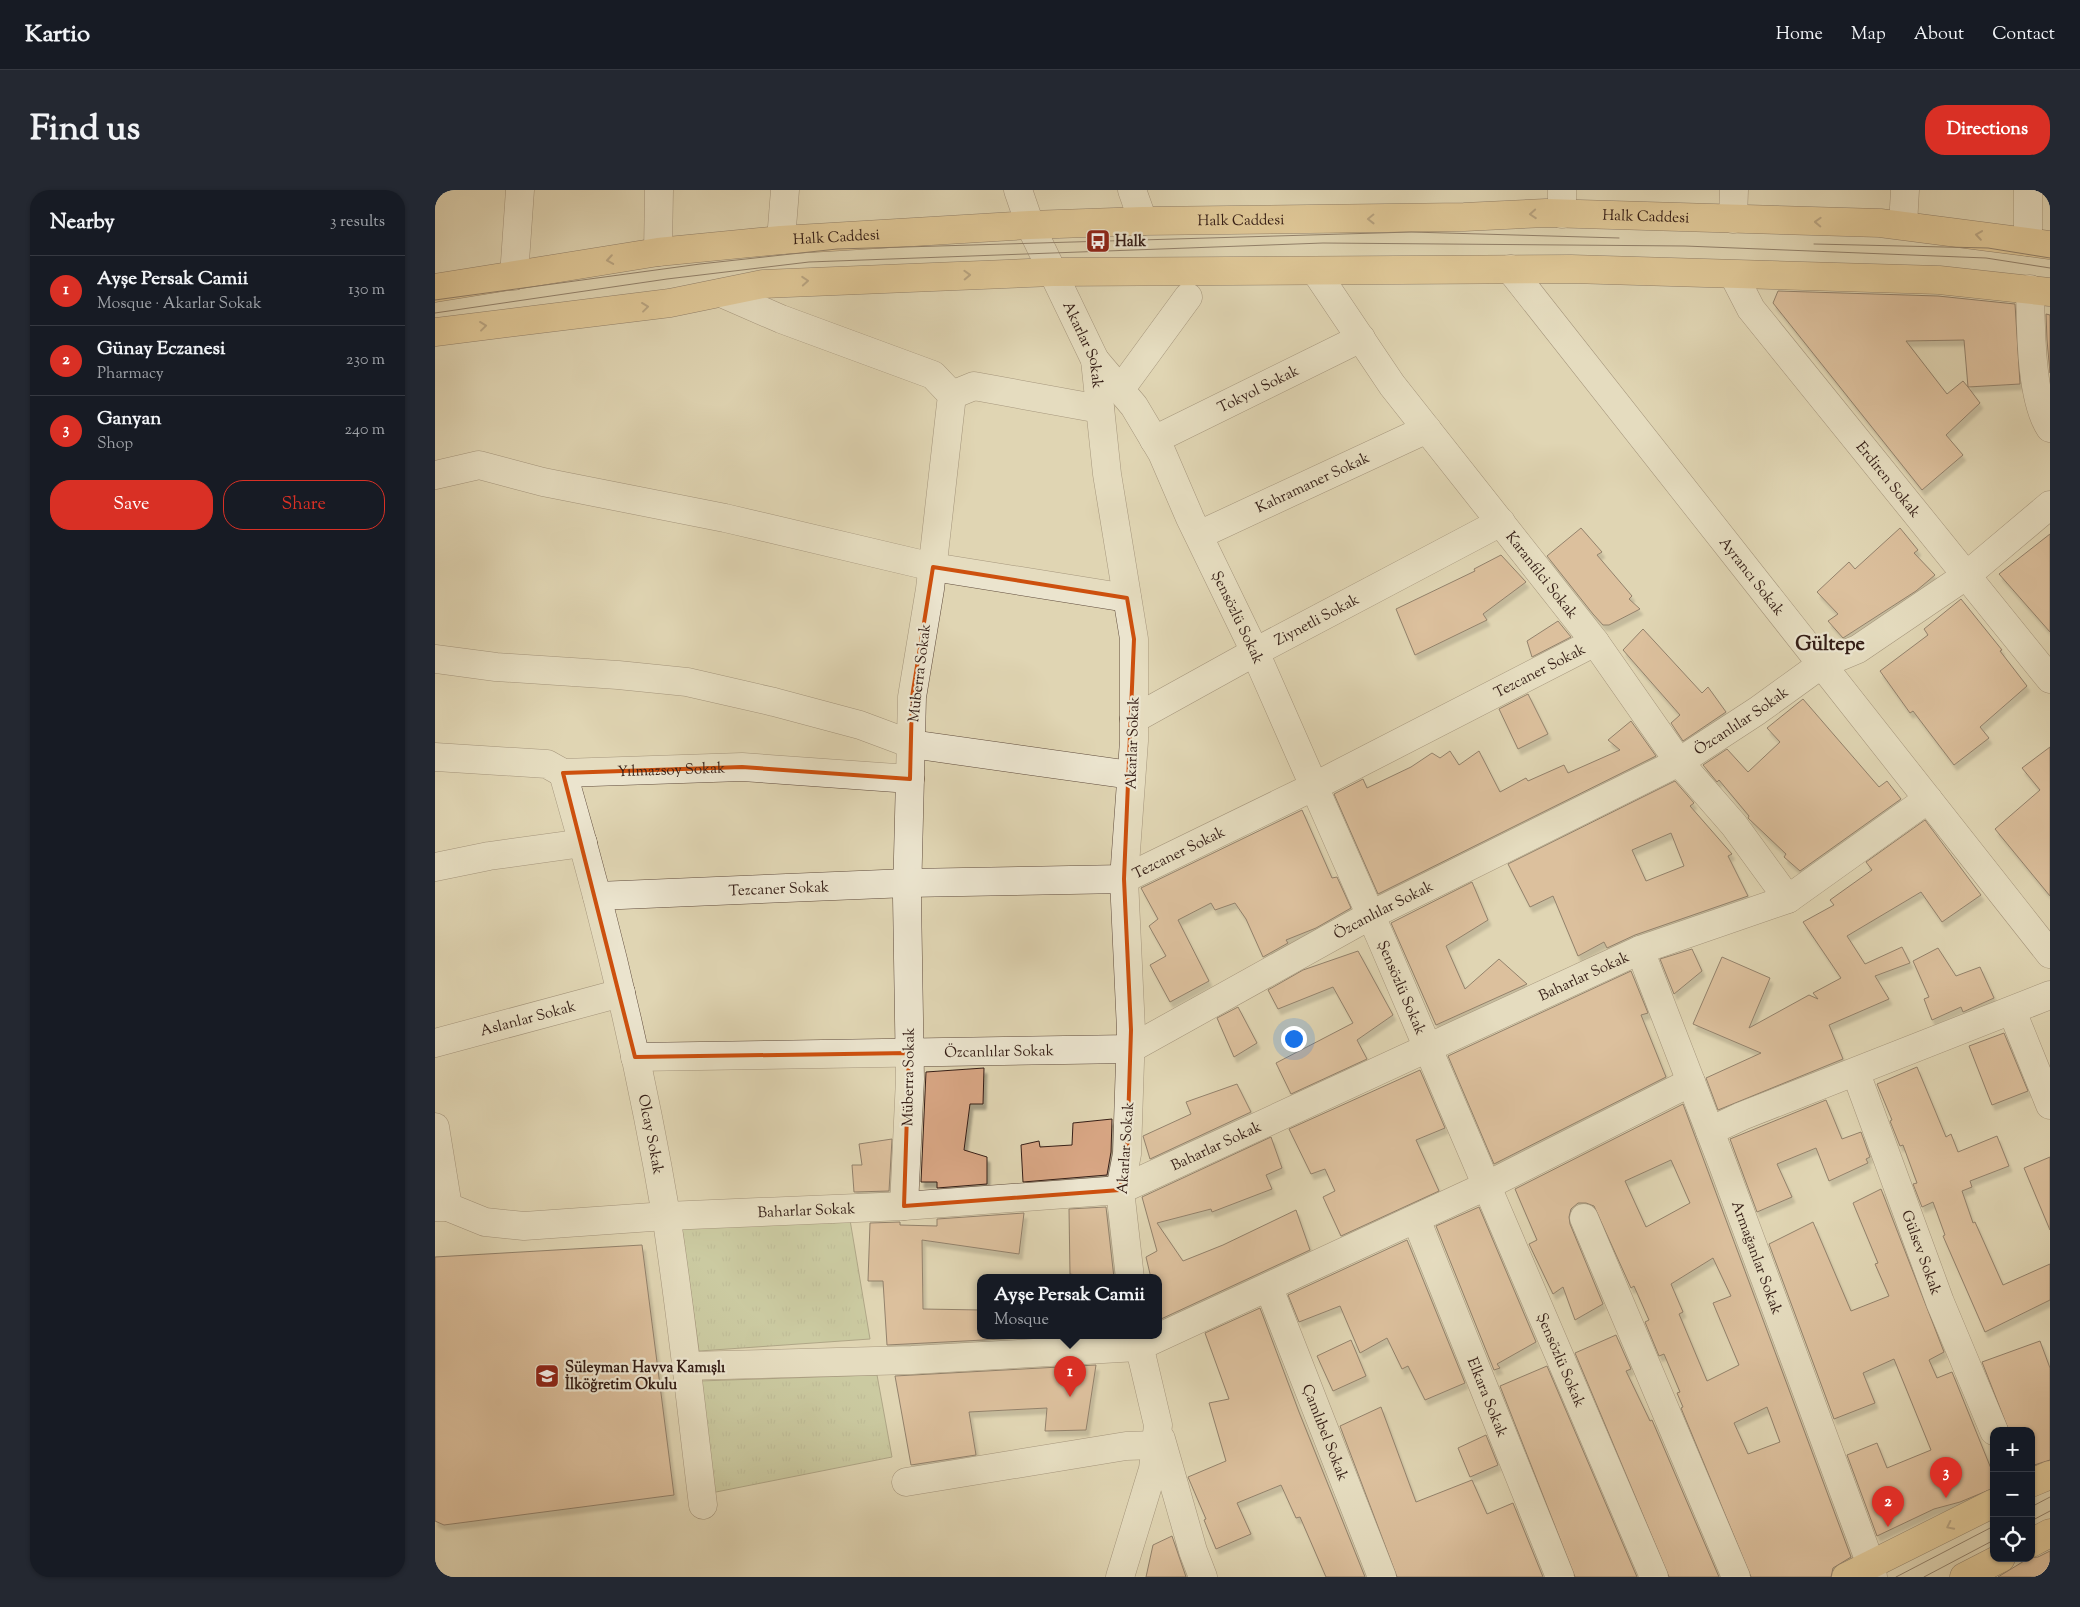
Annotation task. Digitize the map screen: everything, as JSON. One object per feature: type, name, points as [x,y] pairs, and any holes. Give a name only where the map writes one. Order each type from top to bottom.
[{"type":"main road","name":"Halk Caddesi","points":[[435,288],[658,252],[781,240],[1030,225],[1143,221],[1284,221],[1562,202],[1733,219],[1903,225],[2039,244]]},
{"type":"main road","points":[[435,332],[670,304],[763,284],[1053,272],[1264,270],[1316,272],[1571,269],[1734,276],[1939,280],[2040,290]]},
{"type":"main road","points":[[2035,1481],[2050,1475]]},
{"type":"main road","points":[[1846,1577],[1872,1571],[1990,1505]]},
{"type":"main road","points":[[2035,1541],[2050,1533]]},
{"type":"main road","points":[[1964,1577],[1993,1562]]},
{"type":"street","points":[[514,276],[521,190]]},
{"type":"street","points":[[658,252],[659,190]]},
{"type":"street","points":[[781,240],[785,190]]},
{"type":"street","name":"Akarlar Sokak","points":[[1017,190],[1030,225],[1095,360],[1107,474],[1134,640],[1131,775],[1124,879],[1130,1049],[1127,1154],[1120,1190],[1130,1274]]},
{"type":"street","points":[[1132,190],[1143,221]]},
{"type":"street","points":[[1733,219],[1735,190]]},
{"type":"street","points":[[1903,225],[1905,190]]},
{"type":"street","points":[[2028,190],[2039,244]]},
{"type":"street","name":"Ayrancı Sokak","points":[[1510,269],[2050,954]]},
{"type":"street","name":"Karanfilci Sokak","points":[[1316,272],[1392,385],[1595,642],[1679,762],[1734,825],[1788,898]]},
{"type":"street","name":"Erdiren Sokak","points":[[1734,276],[1751,309],[2050,679]]},
{"type":"street","points":[[2040,290],[2031,344],[2039,397],[2050,428]]},
{"type":"street","points":[[721,292],[781,319],[933,375],[952,395],[974,386],[1100,409]]},
{"type":"street","points":[[1120,390],[1188,297]]},
{"type":"street","name":"Tokyol Sokak","points":[[1154,440],[1361,338]]},
{"type":"street","name":"Şensözlü Sokak","points":[[1095,360],[1133,406],[1163,453],[1199,535],[1255,652],[1371,915],[1654,1577]]},
{"type":"street","name":"Müberra Sokak","points":[[903,1206],[909,1053],[908,883],[912,697],[933,567],[952,395]]},
{"type":"street","name":"Kahramaner Sokak","points":[[1199,535],[1427,429]]},
{"type":"street","points":[[435,475],[479,465],[543,482],[725,518],[933,567],[1127,598]]},
{"type":"street","name":"Özcanlılar Sokak","points":[[635,1058],[1130,1049],[1371,915],[1679,762],[1757,711],[1822,664],[1859,649],[1967,575],[2050,505]]},
{"type":"street","name":"Ziynetli Sokak","points":[[1133,719],[1501,522]]},
{"type":"street","name":"Tezcaner Sokak","points":[[597,896],[908,883],[1124,879],[1313,786],[1595,642]]},
{"type":"street","points":[[435,659],[496,667],[618,675],[687,682],[774,702],[860,725],[911,744],[1131,775]]},
{"type":"street","name":"Yılmazsoy Sokak","points":[[435,757],[547,764],[563,773],[742,767],[910,779]]},
{"type":"street","name":"Olcay Sokak","points":[[563,773],[597,896],[621,993],[666,1216],[703,1504]]},
{"type":"street","name":"Baharlar Sokak","points":[[441,1207],[485,1222],[524,1226],[666,1216],[903,1206],[1120,1190],[1640,950],[1788,898],[1928,799]]},
{"type":"street","points":[[435,867],[489,856],[583,843]]},
{"type":"street","name":"Armağanlar Sokak","points":[[1640,950],[1710,1131],[1872,1571]]},
{"type":"street","name":"Aslanlar Sokak","points":[[435,1043],[621,993]]},
{"type":"street","points":[[1710,1131],[1742,1116],[2050,996]]},
{"type":"street","points":[[2012,1011],[2050,1106]]},
{"type":"street","name":"Gülsev Sokak","points":[[1856,1073],[1940,1302],[1992,1427]]},
{"type":"street","points":[[1162,1331],[1269,1288],[1487,1186],[1691,1082]]},
{"type":"street","points":[[435,1126],[441,1207]]},
{"type":"street","points":[[1584,1218],[1736,1577]]},
{"type":"street","name":"Elkara Sokak","points":[[1416,1219],[1560,1577]]},
{"type":"street","name":"Çamlıbel Sokak","points":[[1269,1288],[1382,1577]]},
{"type":"street","points":[[685,1366],[912,1360],[1137,1341],[1157,1435],[1193,1551],[1203,1577]]},
{"type":"street","points":[[906,1482],[1126,1446],[1157,1435]]},
{"type":"street","points":[[1121,1577],[1153,1469],[1157,1435]]},
{"type":"highlighted area","points":[[933,567],[1127,598],[1134,639],[1124,879],[1131,1030],[1127,1154],[1120,1190],[904,1206],[909,1053],[635,1057],[563,773],[742,767],[910,779],[912,697]]},
{"type":"green space","points":[[848,1208],[870,1339],[699,1351],[680,1215]]},
{"type":"green space","points":[[877,1375],[892,1457],[711,1493],[699,1381]]},
{"type":"building","points":[[1778,291],[1938,296],[2015,304],[2020,384],[1968,387],[1980,403],[1946,435],[1963,455],[1922,490],[1773,303]],"holes":[[[1964,340],[1968,387],[1963,381],[1947,394],[1906,341]]]},
{"type":"building","points":[[2046,314],[2050,315],[2050,373],[2047,340]]},
{"type":"building","points":[[1581,528],[1602,552],[1597,555],[1632,596],[1629,599],[1640,609],[1609,625],[1603,625],[1593,614],[1547,556]]},
{"type":"building","points":[[1900,528],[1918,550],[1914,553],[1935,575],[1916,591],[1843,638],[1828,621],[1838,614],[1817,592],[1849,562],[1855,569]]},
{"type":"building","points":[[2050,534],[2050,632],[1999,574]]},
{"type":"building","points":[[1501,555],[1526,582],[1483,614],[1487,620],[1415,655],[1396,609],[1475,571],[1474,569]]},
{"type":"building","points":[[1961,599],[2002,650],[2000,651],[2027,686],[1980,727],[1989,738],[1954,765],[1913,711],[1910,713],[1880,671],[1928,635],[1924,629]]},
{"type":"building","points":[[1558,621],[1571,637],[1532,657],[1527,641]]},
{"type":"building","points":[[1643,629],[1702,693],[1708,687],[1726,712],[1683,741],[1671,723],[1680,715],[1623,650]]},
{"type":"building","points":[[1528,694],[1548,734],[1518,749],[1499,709]]},
{"type":"building","points":[[1803,699],[1879,787],[1887,781],[1901,799],[1800,871],[1784,857],[1786,854],[1748,818],[1749,816],[1719,780],[1717,782],[1703,765],[1727,749],[1748,772],[1780,742],[1767,728]]},
{"type":"building","points":[[1631,721],[1656,756],[1378,894],[1334,794],[1363,779],[1367,788],[1411,767],[1432,753],[1440,758],[1450,751],[1459,765],[1479,751],[1500,792],[1526,778],[1528,781],[1564,765],[1568,773],[1620,750],[1608,740]]},
{"type":"building","points":[[2050,747],[2050,896],[1995,829],[2040,790],[2022,768]]},
{"type":"building","points":[[1675,781],[1694,803],[1690,806],[1732,854],[1728,856],[1748,896],[1635,935],[1607,948],[1604,942],[1578,956],[1553,896],[1530,907],[1508,864]],"holes":[[[1671,833],[1684,866],[1646,881],[1632,850]]]},
{"type":"building","points":[[1302,810],[1332,878],[1337,877],[1351,908],[1316,928],[1286,940],[1288,943],[1263,957],[1246,919],[1235,903],[1215,910],[1211,903],[1178,920],[1209,981],[1170,1002],[1150,965],[1166,956],[1149,926],[1158,919],[1141,888]]},
{"type":"building","points":[[1925,820],[1981,895],[1942,922],[1921,892],[1847,936],[1865,964],[1902,947],[1910,963],[1875,976],[1889,999],[1829,1025],[1843,1059],[1718,1110],[1706,1078],[1761,1053],[1693,1024],[1722,957],[1770,978],[1749,1028],[1809,995],[1818,999],[1813,993],[1841,978],[1803,922],[1834,905],[1830,900],[1872,870],[1866,862]]},
{"type":"building","points":[[1472,882],[1488,920],[1446,946],[1465,989],[1499,959],[1527,984],[1436,1025],[1391,923]]},
{"type":"building","points":[[1938,948],[1956,976],[1980,967],[1994,998],[1963,1012],[1961,1007],[1932,1020],[1924,999],[1929,997],[1913,961]]},
{"type":"building","points":[[1692,949],[1702,971],[1674,994],[1660,959]]},
{"type":"building","points":[[1358,951],[1393,1015],[1357,1040],[1367,1059],[1291,1094],[1276,1063],[1353,1023],[1333,987],[1278,1009],[1268,990],[1303,970]]},
{"type":"building","points":[[1631,971],[1648,1013],[1641,1015],[1666,1077],[1494,1164],[1448,1056]]},
{"type":"building","points":[[1238,1007],[1257,1043],[1234,1057],[1217,1018]]},
{"type":"building","points":[[2004,1033],[2028,1091],[1992,1105],[1969,1046]]},
{"type":"building","points":[[1917,1067],[1946,1137],[1951,1134],[1958,1152],[1997,1136],[2009,1166],[1970,1181],[1972,1187],[1962,1191],[1973,1223],[1975,1222],[2003,1285],[2050,1264],[2050,1300],[1985,1332],[1943,1236],[1945,1235],[1933,1202],[1922,1207],[1913,1184],[1917,1183],[1903,1145],[1900,1146],[1890,1121],[1892,1120],[1877,1084]]},
{"type":"building","points":[[984,1068],[983,1104],[970,1104],[964,1150],[987,1157],[987,1184],[937,1188],[937,1182],[921,1182],[926,1072]]},
{"type":"building","points":[[1420,1070],[1445,1128],[1416,1140],[1439,1191],[1341,1236],[1323,1197],[1335,1191],[1325,1169],[1311,1174],[1289,1129]]},
{"type":"building","points":[[1237,1084],[1251,1112],[1150,1159],[1143,1136],[1191,1114],[1186,1102]]},
{"type":"building","points":[[1826,1100],[1842,1139],[1861,1132],[1870,1157],[1866,1159],[1868,1163],[1829,1181],[1816,1148],[1777,1164],[1792,1197],[1757,1212],[1730,1139]]},
{"type":"building","points":[[1683,1104],[1851,1557],[1833,1568],[1831,1577],[1751,1577],[1681,1408],[1683,1407],[1677,1393],[1680,1392],[1664,1354],[1659,1356],[1645,1322],[1649,1320],[1634,1286],[1631,1288],[1594,1206],[1578,1203],[1571,1209],[1569,1217],[1570,1224],[1603,1304],[1575,1320],[1563,1287],[1553,1294],[1529,1244],[1537,1240],[1515,1189]],"holes":[[[1671,1160],[1690,1203],[1646,1227],[1625,1181]],[[1713,1258],[1731,1296],[1713,1303],[1739,1365],[1707,1381],[1679,1314],[1683,1312],[1671,1284]],[[1767,1407],[1780,1442],[1748,1454],[1734,1423]]]},
{"type":"building","points":[[1112,1119],[1111,1152],[1107,1175],[1023,1182],[1021,1145],[1039,1141],[1040,1147],[1072,1145],[1073,1123]]},
{"type":"building","points":[[1271,1137],[1282,1168],[1266,1175],[1272,1189],[1212,1212],[1211,1209],[1157,1223],[1183,1261],[1223,1245],[1296,1210],[1310,1250],[1162,1319],[1162,1274],[1150,1274],[1146,1257],[1157,1251],[1142,1197]]},
{"type":"building","points":[[892,1139],[889,1191],[854,1192],[852,1165],[862,1165],[859,1144]]},
{"type":"building","points":[[2050,1157],[2050,1230],[2024,1168]]},
{"type":"building","points":[[1881,1189],[1944,1352],[1929,1360],[1937,1378],[1952,1372],[1990,1466],[1990,1490],[1960,1502],[1934,1509],[1877,1536],[1847,1455],[1877,1443],[1887,1468],[1931,1450],[1894,1359],[1863,1373],[1875,1403],[1834,1419],[1769,1244],[1813,1222],[1851,1311],[1889,1296],[1875,1264],[1878,1263],[1853,1203]]},
{"type":"building","points":[[1106,1207],[1114,1274],[1070,1274],[1069,1209]]},
{"type":"building","points":[[1479,1207],[1536,1342],[1497,1364],[1500,1368],[1494,1370],[1436,1226]]},
{"type":"building","points":[[1024,1213],[1019,1254],[922,1240],[923,1309],[977,1310],[977,1339],[1003,1339],[887,1345],[883,1281],[868,1281],[870,1223],[900,1222],[900,1225],[937,1226],[937,1219]]},
{"type":"building","points":[[1407,1240],[1465,1383],[1425,1400],[1408,1366],[1402,1369],[1387,1338],[1360,1353],[1340,1306],[1299,1322],[1288,1295]]},
{"type":"building","name":"Süleyman Havva Kamışlı İlköğretim Okulu","points":[[642,1245],[674,1495],[444,1525],[435,1521],[435,1257]]},
{"type":"building","points":[[1260,1308],[1365,1577],[1326,1577],[1300,1517],[1296,1518],[1281,1485],[1237,1503],[1251,1534],[1216,1549],[1204,1520],[1206,1519],[1188,1477],[1226,1461],[1209,1403],[1229,1399],[1205,1333]]},
{"type":"building","points":[[1616,1335],[1631,1369],[1626,1371],[1650,1421],[1652,1420],[1719,1577],[1669,1577],[1575,1353]]},
{"type":"building","points":[[1351,1340],[1366,1376],[1333,1391],[1317,1356]]},
{"type":"building","points":[[2040,1341],[2050,1368],[2050,1460],[2035,1465],[2035,1427],[2007,1427],[1982,1362]]},
{"type":"building","points":[[1096,1365],[1086,1430],[1045,1431],[1047,1408],[969,1412],[976,1455],[911,1465],[895,1376]]},
{"type":"building","points":[[1547,1366],[1637,1577],[1575,1577],[1500,1386]]},
{"type":"building","points":[[1381,1407],[1416,1502],[1472,1480],[1487,1514],[1513,1503],[1543,1577],[1397,1577],[1340,1426]]},
{"type":"building","points":[[1486,1435],[1498,1465],[1470,1477],[1458,1448]]},
{"type":"building","points":[[1172,1536],[1186,1577],[1146,1577],[1153,1545]]},
{"type":"building","points":[[2050,1551],[2050,1577],[1998,1577],[2022,1562],[2035,1562],[2035,1557]]},
{"type":"tram line","points":[[435,300],[700,264],[837,249],[1411,232],[1619,238]]},
{"type":"tram line","points":[[435,313],[667,279],[809,262],[1323,243],[1685,246],[1986,258],[2050,268]]},
{"type":"tram line","points":[[1814,244],[1988,248],[2050,258]]},
{"type":"tram line","points":[[2035,1505],[2050,1497]]},
{"type":"tram line","points":[[2035,1519],[2050,1511]]},
{"type":"tram line","points":[[1896,1577],[1990,1528]]},
{"type":"tram line","points":[[1924,1577],[1990,1542]]},
{"type":"place","name":"Halk","points":[[1098,241]]},
{"type":"place","name":"Süleyman Havva Kamışlı İlköğretim Okulu","points":[[547,1376]]},
{"type":"place","name":"Ayşe Persak Camii","points":[[1070,1397]]},
{"type":"place","name":"Ganyan","points":[[1946,1498]]},
{"type":"place","name":"Günay Eczanesi","points":[[1888,1527]]},
{"type":"district","name":"Gültepe","points":[[1830,643]]}]
